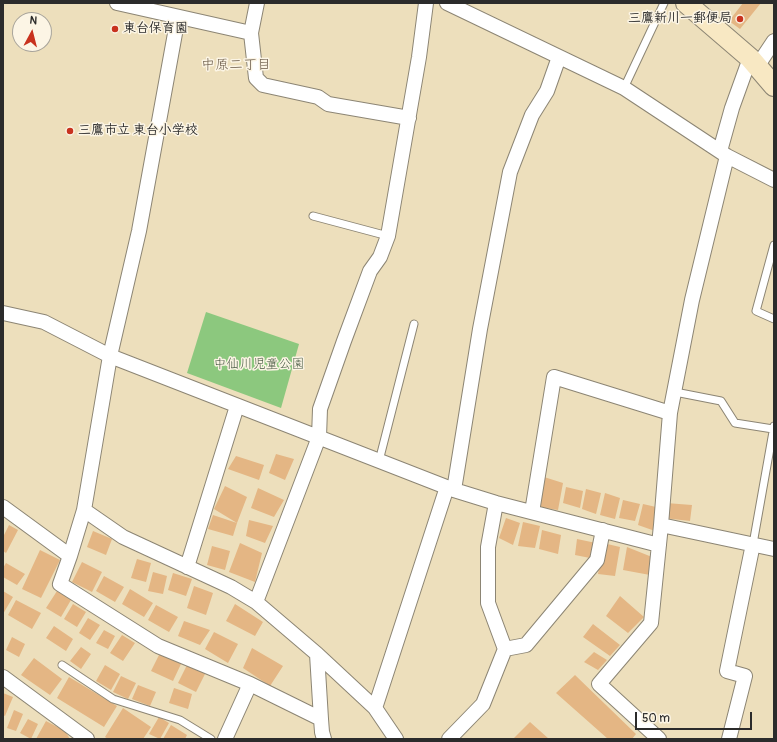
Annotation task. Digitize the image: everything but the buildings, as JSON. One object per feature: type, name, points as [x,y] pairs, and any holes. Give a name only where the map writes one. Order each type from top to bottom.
[{"type":"main road","points":[[686,3],[754,62],[774,86]]},
{"type":"street","points":[[118,3],[252,33]]},
{"type":"street","points":[[257,3],[252,33],[256,78],[263,85],[318,97],[328,104],[409,118]]},
{"type":"street","points":[[256,602],[319,436],[320,409],[344,341],[370,270],[380,257],[388,236],[419,57],[426,3]]},
{"type":"street","points":[[447,3],[624,88],[724,153],[774,180]]},
{"type":"street","points":[[178,17],[139,231],[110,356],[84,510],[60,584],[158,646],[250,684],[321,719]]},
{"type":"street","points":[[659,739],[599,684],[651,623],[670,413],[732,108],[754,62],[774,41]]},
{"type":"street","points":[[375,708],[450,488],[510,172],[532,115],[547,91],[559,57]]},
{"type":"street","points":[[4,317],[44,322],[110,356],[237,406],[319,436],[379,462],[450,488],[496,503],[659,545]]},
{"type":"street","points":[[532,512],[554,377],[670,413]]},
{"type":"street","points":[[187,567],[237,406]]},
{"type":"street","points":[[449,739],[483,704],[505,649],[488,603],[488,547],[496,503]]},
{"type":"street","points":[[3,507],[70,556]]},
{"type":"street","points":[[84,510],[123,537],[231,587],[256,602],[317,654],[375,708],[396,739]]},
{"type":"street","points":[[661,525],[774,549]]},
{"type":"street","points":[[505,649],[526,645],[596,560],[603,530]]},
{"type":"street","points":[[729,739],[745,676],[727,672],[753,544]]},
{"type":"street","points":[[317,654],[322,732],[324,739]]},
{"type":"street","points":[[3,677],[87,739]]},
{"type":"street","points":[[225,739],[250,684]]},
{"type":"lane","points":[[624,88],[664,3]]},
{"type":"lane","points":[[313,216],[388,236]]},
{"type":"lane","points":[[774,246],[756,311],[774,319]]},
{"type":"lane","points":[[379,462],[414,324]]},
{"type":"lane","points":[[675,392],[721,401],[735,423],[774,427],[753,544]]},
{"type":"lane","points":[[62,665],[113,699],[180,720],[211,739]]},
{"type":"green space","name":"中仙川児童公園","points":[[206,312],[299,344],[281,408],[187,373]]},
{"type":"place","name":"三鷹新川一郵便局","points":[[740,19]]},
{"type":"place","name":"東台保育園","points":[[115,29]]},
{"type":"place","name":"三鷹市立 東台小学校","points":[[70,131]]},
{"type":"district","name":"中原二丁目","points":[[236,65]]}]
